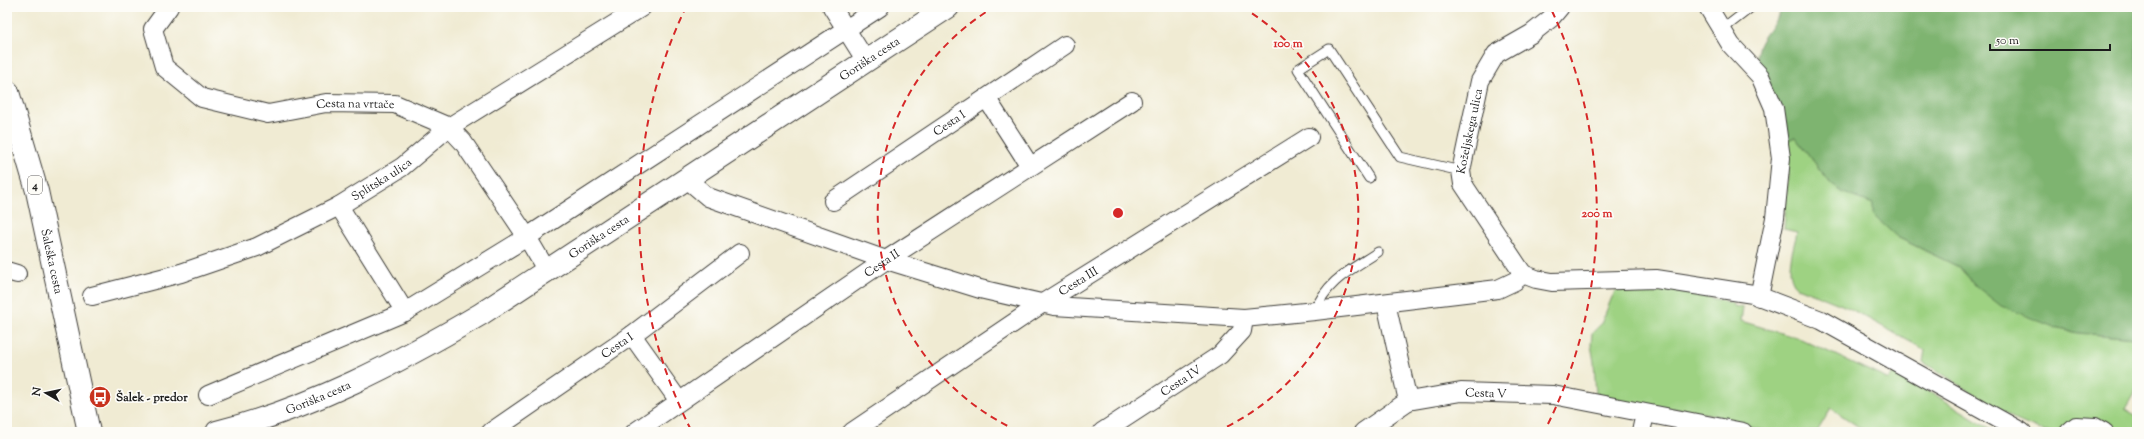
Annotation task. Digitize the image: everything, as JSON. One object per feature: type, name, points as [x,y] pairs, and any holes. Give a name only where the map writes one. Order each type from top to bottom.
[{"type":"street","name":"Cesta na vrtače","points":[[169,7],[152,29],[164,67],[202,98],[268,114],[326,103],[395,104],[449,127],[463,142],[527,237],[547,271]]},
{"type":"street","name":"Splitska ulica","points":[[92,296],[181,273],[257,247],[339,206],[402,167],[449,127],[642,7]]},
{"type":"street","points":[[832,7],[866,61]]},
{"type":"street","points":[[208,395],[405,312],[527,237],[880,7]]},
{"type":"street","name":"Goriška cesta","points":[[224,430],[271,417],[373,373],[425,347],[481,314],[688,180],[948,7]]},
{"type":"street","name":"Koželjskega ulica","points":[[1523,274],[1463,184],[1461,171],[1480,81],[1496,54],[1530,34],[1550,19],[1560,7]]},
{"type":"street","points":[[1708,7],[1723,29],[1731,45],[1760,76],[1774,108],[1781,158],[1776,218],[1759,297]]},
{"type":"street","name":"Cesta I","points":[[833,201],[987,100],[1065,45]]},
{"type":"street","name":"Šaleška cesta","points":[[8,92],[37,191],[89,432]]},
{"type":"street","points":[[987,100],[1030,166]]},
{"type":"street","name":"Cesta II","points":[[635,432],[679,400],[886,260],[1132,101]]},
{"type":"street","name":"Cesta III","points":[[852,432],[1044,303],[1309,137]]},
{"type":"street","points":[[688,180],[708,197],[886,260],[980,289],[1054,306],[1244,318],[1316,312],[1498,289],[1515,281],[1523,274],[1536,279],[1552,282],[1656,279],[1759,297],[1821,320],[2022,432]]},
{"type":"street","points":[[339,206],[405,312]]},
{"type":"street","name":"Cesta I","points":[[491,432],[632,335],[740,253]]},
{"type":"street","points":[[1363,432],[1408,401],[1386,303]]},
{"type":"street","name":"Cesta IV","points":[[1102,432],[1220,355],[1242,331],[1244,318]]},
{"type":"street","points":[[632,335],[679,400]]},
{"type":"street","name":"Cesta V","points":[[1408,401],[1461,392],[1553,395],[1743,432]]},
{"type":"street","points":[[1640,432],[1645,414]]},
{"type":"street","points":[[2069,432],[2076,426],[2095,427],[2104,432]]},
{"type":"lane","points":[[1723,29],[1749,9],[1748,7]]},
{"type":"lane","points":[[1369,178],[1298,69],[1329,50],[1400,157],[1461,171]]},
{"type":"lane","points":[[1316,312],[1322,295],[1337,279],[1378,252]]},
{"type":"green space","points":[[1782,7],[2137,7],[2137,334],[2135,338],[2078,333],[2059,329],[2001,306],[1977,287],[1959,267],[1897,237],[1873,215],[1873,204],[1841,192],[1831,184],[1795,137],[1784,142],[1763,83],[1757,60],[1757,53],[1761,41],[1777,19]]},
{"type":"green space","points":[[1795,137],[1831,184],[1873,204],[1897,237],[1959,267],[1977,287],[2059,329],[2078,333],[2135,338],[2133,360],[2137,361],[2137,388],[2125,409],[2137,416],[2137,432],[2116,432],[2107,424],[2068,423],[2060,432],[2044,432],[2016,420],[1923,362],[1925,350],[1849,308],[1797,287],[1793,282],[1790,269],[1797,232],[1784,229],[1789,161],[1784,142]]},
{"type":"green space","points":[[1640,287],[1681,291],[1733,303],[1734,306],[1743,308],[1741,321],[1801,339],[1889,380],[1895,370],[1996,432],[1866,432],[1831,408],[1817,432],[1771,432],[1709,414],[1682,409],[1642,407],[1596,396],[1594,362],[1591,345],[1592,333],[1601,324],[1612,297],[1617,290]]},
{"type":"place","name":"Šalek - predor","points":[[100,397]]}]
